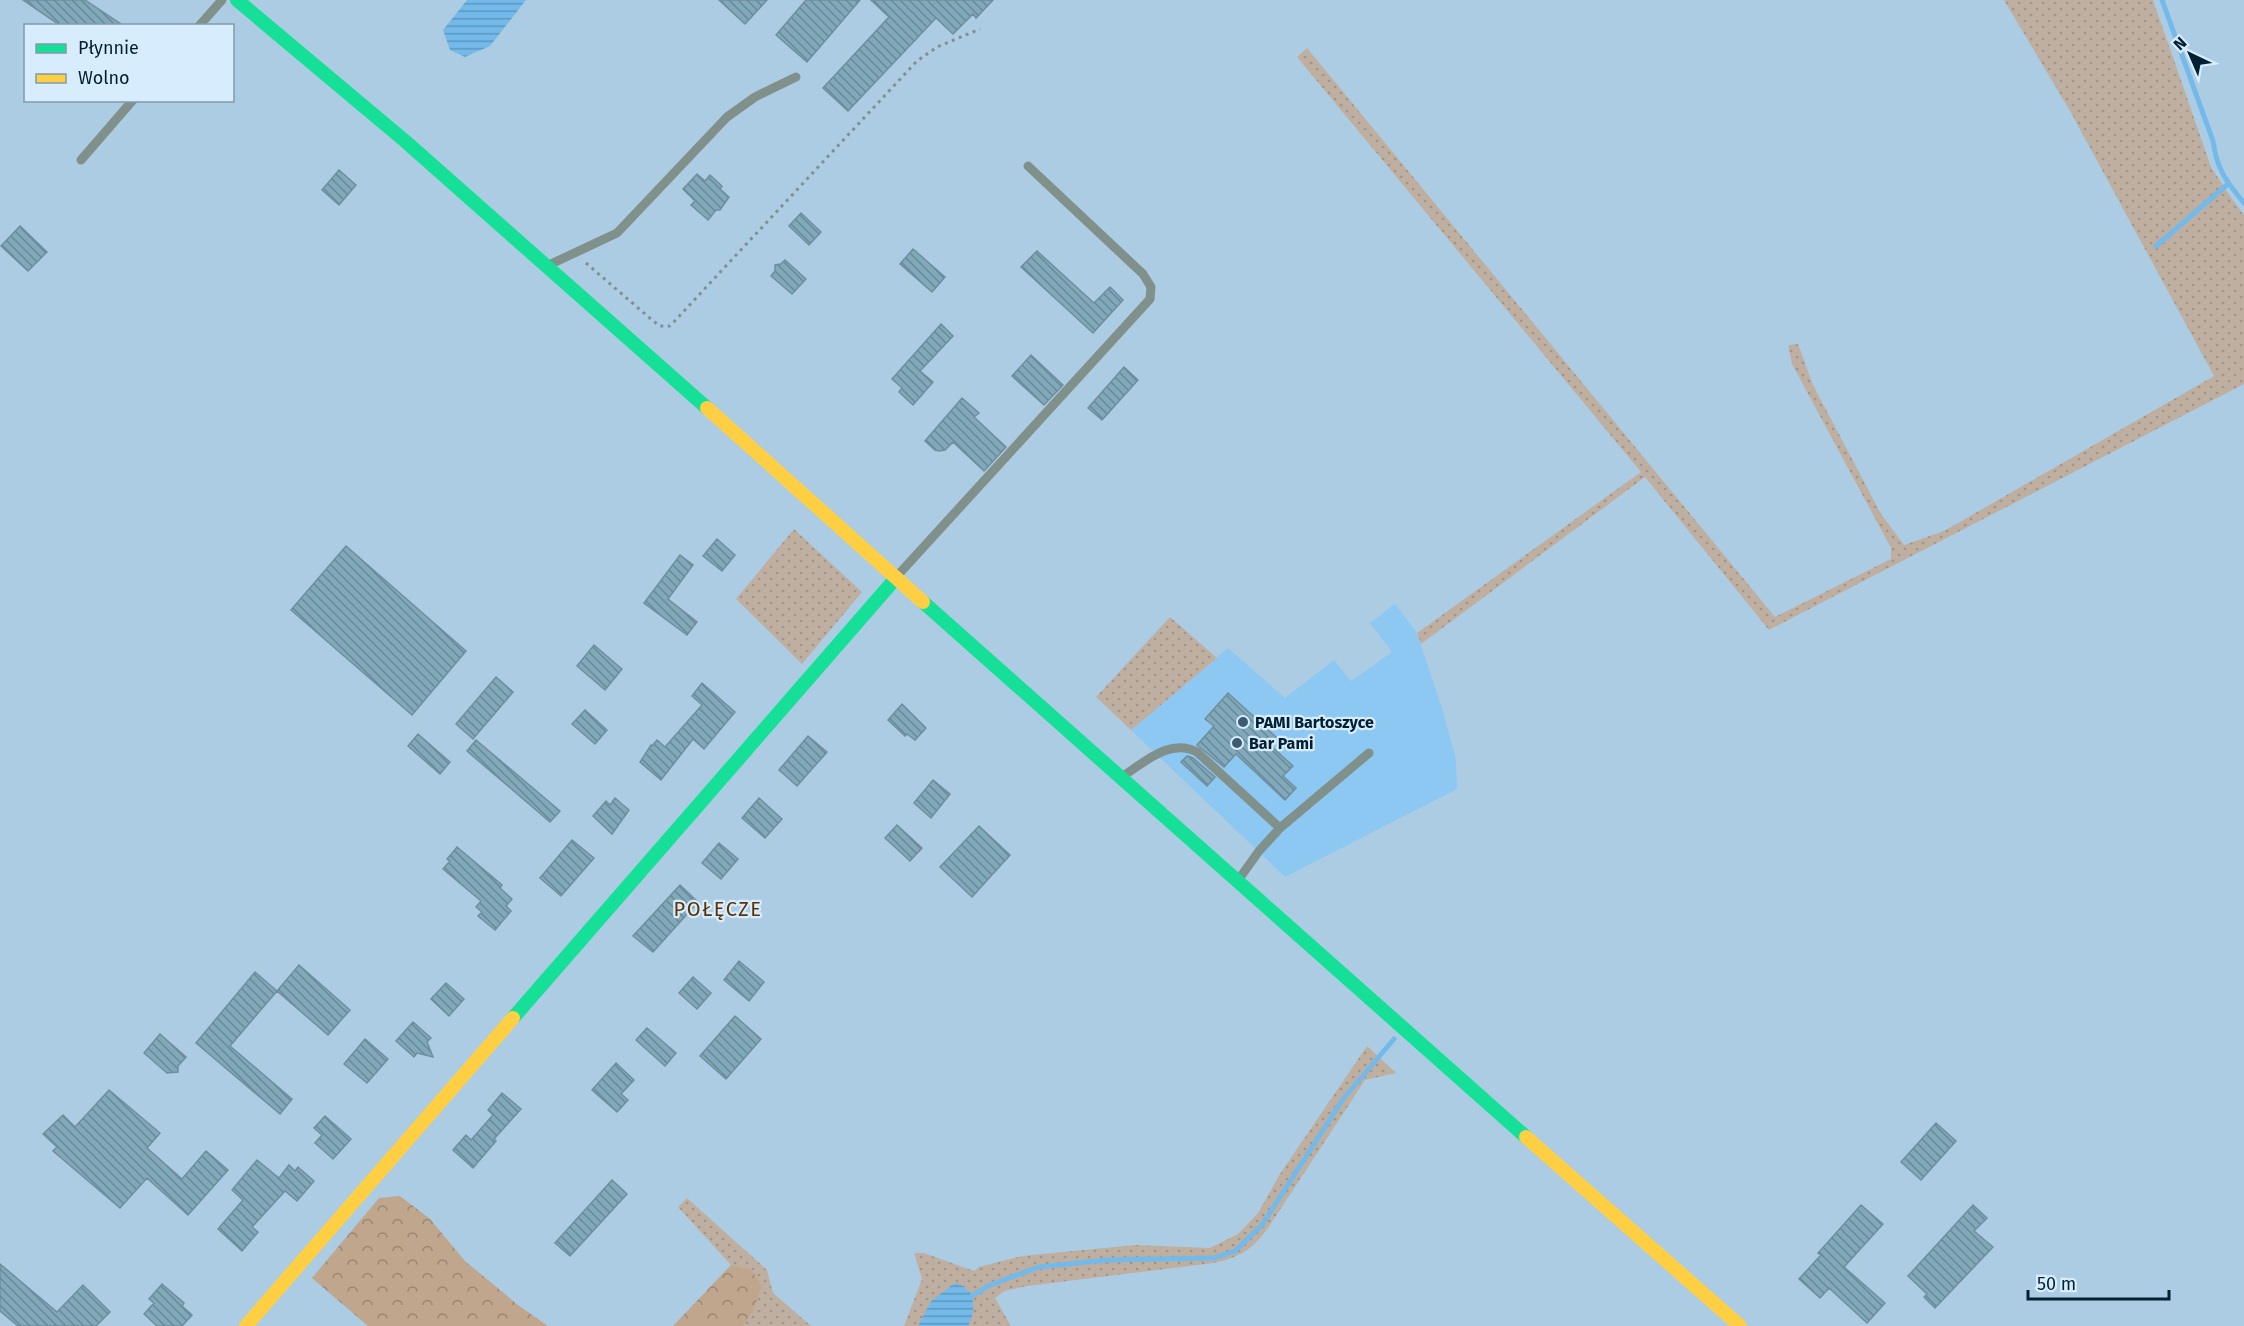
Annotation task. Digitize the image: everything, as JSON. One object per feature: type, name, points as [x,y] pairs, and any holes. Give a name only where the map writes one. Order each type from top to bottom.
[{"type":"main road","points":[[237,0],[546,266],[1740,1326]]},
{"type":"main road","points":[[246,1326],[896,578]]},
{"type":"lane","points":[[201,24],[222,0]]},
{"type":"lane","points":[[546,266],[617,233],[727,117],[754,97],[796,77]]},
{"type":"lane","points":[[81,160],[131,102]]},
{"type":"lane","points":[[896,578],[1150,299],[1150,287],[1143,274],[1028,166]]},
{"type":"lane","points":[[1121,777],[1161,752],[1174,746],[1187,746],[1197,752],[1280,828]]},
{"type":"lane","points":[[1238,881],[1259,851],[1280,828],[1369,753]]},
{"type":"path","points":[[572,254],[593,268],[660,326],[670,326],[917,61],[937,47],[980,29]]},
{"type":"shaded area","points":[[467,0],[526,0],[490,46],[465,57],[450,50],[443,30]]},
{"type":"shaded area","points":[[2004,0],[2153,0],[2211,167],[2244,215],[2244,384],[1769,630],[1645,477],[1421,644],[1417,633],[1641,472],[1297,57],[1307,48],[1775,617],[1891,559],[1891,548],[1792,364],[1788,345],[1798,344],[1813,385],[1881,514],[1904,545],[1944,531],[2214,376],[2070,111]]},
{"type":"shaded area","points":[[794,529],[862,592],[802,664],[736,599]]},
{"type":"shaded area","points":[[1395,604],[1417,633],[1456,759],[1457,789],[1285,877],[1131,730],[1228,648],[1285,698],[1334,660],[1351,681],[1392,652],[1370,623]]},
{"type":"shaded area","points":[[1170,617],[1217,658],[1131,730],[1096,697]]},
{"type":"shaded area","points":[[1367,1046],[1396,1073],[1365,1080],[1268,1228],[1245,1252],[1214,1263],[1027,1286],[1004,1291],[995,1298],[1011,1326],[904,1326],[922,1279],[914,1253],[924,1253],[974,1271],[979,1267],[1022,1256],[1135,1245],[1210,1248],[1238,1234],[1258,1213],[1280,1174]]},
{"type":"shaded area","points":[[687,1198],[767,1270],[773,1293],[811,1326],[743,1326],[752,1313],[751,1269],[731,1265],[678,1207]]},
{"type":"shaded area","points":[[955,1283],[967,1289],[973,1300],[973,1313],[968,1326],[918,1326],[931,1301]]},
{"type":"green space","points":[[400,1196],[430,1219],[465,1261],[518,1305],[548,1326],[368,1326],[312,1278],[379,1198]]},
{"type":"green space","points":[[731,1265],[751,1269],[762,1286],[752,1313],[743,1326],[673,1326]]},
{"type":"building","points":[[23,0],[85,0],[121,24],[58,24]]},
{"type":"building","points":[[719,0],[767,0],[745,24]]},
{"type":"building","points":[[806,0],[860,0],[807,62],[776,35]]},
{"type":"building","points":[[871,0],[993,0],[976,18],[973,14],[953,34],[936,18],[848,111],[823,88],[889,17]]},
{"type":"building","points":[[339,170],[356,185],[339,205],[322,190]]},
{"type":"building","points":[[697,174],[705,181],[710,175],[722,186],[720,189],[729,197],[720,210],[716,210],[708,220],[691,205],[695,201],[683,189]]},
{"type":"building","points":[[801,213],[821,232],[809,245],[789,226]]},
{"type":"building","points":[[20,226],[47,252],[28,271],[1,246]]},
{"type":"building","points":[[913,249],[945,277],[932,292],[900,264]]},
{"type":"building","points":[[1037,251],[1094,303],[1110,287],[1123,300],[1093,333],[1021,267]]},
{"type":"building","points":[[785,260],[806,279],[792,294],[771,276],[775,271],[775,265]]},
{"type":"building","points":[[941,324],[953,336],[920,371],[933,382],[913,405],[899,392],[902,388],[892,379]]},
{"type":"building","points":[[1031,355],[1063,385],[1044,405],[1012,376]]},
{"type":"building","points":[[1124,367],[1138,380],[1102,420],[1088,408]]},
{"type":"building","points":[[962,398],[979,413],[974,417],[1006,447],[984,471],[953,442],[945,450],[939,451],[925,441]]},
{"type":"building","points":[[717,539],[735,555],[722,571],[703,556]]},
{"type":"building","points":[[346,546],[466,651],[412,715],[291,610]]},
{"type":"building","points":[[680,555],[693,565],[668,599],[697,622],[687,635],[644,603]]},
{"type":"building","points":[[594,645],[622,669],[605,690],[577,666]]},
{"type":"building","points":[[496,677],[513,692],[473,739],[456,724]]},
{"type":"building","points":[[702,683],[735,712],[704,749],[693,739],[661,780],[640,762],[657,740],[665,747],[702,705],[692,696]]},
{"type":"building","points":[[1228,693],[1276,737],[1269,744],[1293,766],[1283,776],[1296,788],[1285,800],[1236,754],[1224,767],[1197,745],[1214,726],[1205,719]]},
{"type":"building","points":[[902,704],[926,728],[915,740],[907,734],[905,736],[888,720]]},
{"type":"building","points":[[585,710],[607,730],[595,744],[572,724]]},
{"type":"building","points":[[418,734],[450,762],[440,774],[408,746]]},
{"type":"building","points":[[808,736],[827,752],[797,786],[779,770]]},
{"type":"building","points":[[476,740],[560,811],[550,822],[467,751]]},
{"type":"building","points":[[1187,756],[1193,758],[1215,777],[1207,786],[1181,762]]},
{"type":"building","points":[[933,780],[950,794],[931,818],[914,803]]},
{"type":"building","points":[[615,798],[629,810],[612,834],[593,816],[606,801],[610,805]]},
{"type":"building","points":[[759,798],[782,819],[765,838],[742,818]]},
{"type":"building","points":[[897,825],[922,848],[910,861],[885,838]]},
{"type":"building","points":[[979,826],[1010,855],[972,897],[940,867]]},
{"type":"building","points":[[572,840],[594,858],[561,896],[540,878]]},
{"type":"building","points":[[719,843],[738,859],[721,879],[702,863]]},
{"type":"building","points":[[457,847],[502,885],[500,888],[512,899],[506,906],[511,911],[495,930],[478,916],[482,912],[476,907],[481,901],[443,869],[450,861],[447,859]]},
{"type":"building","points":[[680,885],[698,902],[653,952],[633,936]]},
{"type":"building","points":[[739,961],[764,982],[749,1001],[724,980]]},
{"type":"building","points":[[299,965],[350,1010],[328,1035],[277,991]]},
{"type":"building","points":[[255,972],[277,991],[230,1046],[292,1099],[280,1114],[196,1043]]},
{"type":"building","points":[[693,977],[711,993],[697,1009],[679,993]]},
{"type":"building","points":[[446,983],[464,999],[449,1016],[431,999]]},
{"type":"building","points":[[735,1016],[761,1039],[726,1079],[700,1056]]},
{"type":"building","points":[[413,1022],[431,1038],[427,1042],[433,1057],[417,1053],[414,1057],[396,1041]]},
{"type":"building","points":[[647,1028],[676,1053],[665,1066],[636,1040]]},
{"type":"building","points":[[160,1034],[186,1057],[178,1066],[178,1072],[167,1073],[144,1053]]},
{"type":"building","points":[[365,1039],[388,1059],[367,1083],[344,1064]]},
{"type":"building","points":[[616,1063],[634,1080],[621,1094],[628,1100],[617,1112],[592,1090]]},
{"type":"building","points":[[109,1090],[160,1133],[147,1148],[182,1179],[206,1151],[228,1170],[188,1215],[147,1178],[120,1208],[53,1151],[57,1147],[43,1134],[63,1115],[75,1127]]},
{"type":"building","points":[[502,1093],[521,1109],[494,1139],[496,1141],[473,1168],[453,1150],[466,1135],[471,1140],[493,1115],[488,1110]]},
{"type":"building","points":[[325,1116],[351,1139],[333,1159],[315,1143],[322,1135],[314,1128]]},
{"type":"building","points":[[1936,1123],[1956,1141],[1921,1180],[1901,1162]]},
{"type":"building","points":[[257,1160],[279,1178],[289,1165],[295,1171],[298,1167],[314,1181],[297,1201],[285,1191],[252,1227],[258,1232],[242,1251],[218,1229],[243,1200],[232,1190]]},
{"type":"building","points":[[612,1180],[627,1194],[570,1256],[555,1243]]},
{"type":"building","points":[[1861,1205],[1883,1224],[1844,1267],[1885,1303],[1867,1323],[1829,1288],[1820,1298],[1799,1279],[1821,1255],[1818,1253]]},
{"type":"building","points":[[1973,1205],[1987,1218],[1974,1231],[1993,1247],[1935,1308],[1924,1297],[1927,1294],[1908,1276]]},
{"type":"building","points":[[0,1264],[57,1312],[83,1285],[110,1312],[96,1326],[18,1326],[0,1311]]},
{"type":"building","points":[[162,1284],[184,1303],[182,1306],[192,1315],[182,1326],[157,1326],[144,1314],[154,1303],[149,1299]]},
{"type":"waterway","points":[[2162,0],[2213,141],[2220,168],[2244,203]]},
{"type":"waterway","points":[[2156,246],[2228,184]]},
{"type":"waterway","points":[[972,1296],[990,1285],[1039,1267],[1107,1260],[1214,1258],[1235,1251],[1262,1225],[1343,1099],[1394,1039]]},
{"type":"traffic: fast","points":[[237,0],[405,141],[707,408]]},
{"type":"traffic: fast","points":[[513,1018],[896,578]]},
{"type":"traffic: fast","points":[[923,602],[1526,1137]]},
{"type":"traffic: slow","points":[[707,408],[923,602]]},
{"type":"traffic: slow","points":[[246,1326],[513,1018]]},
{"type":"traffic: slow","points":[[1526,1137],[1740,1326]]},
{"type":"place","name":"PAMI Bartoszyce","points":[[1243,722]]},
{"type":"place","name":"Bar Pami","points":[[1237,743]]},
{"type":"district","name":"POŁĘCZE","points":[[718,909]]}]
